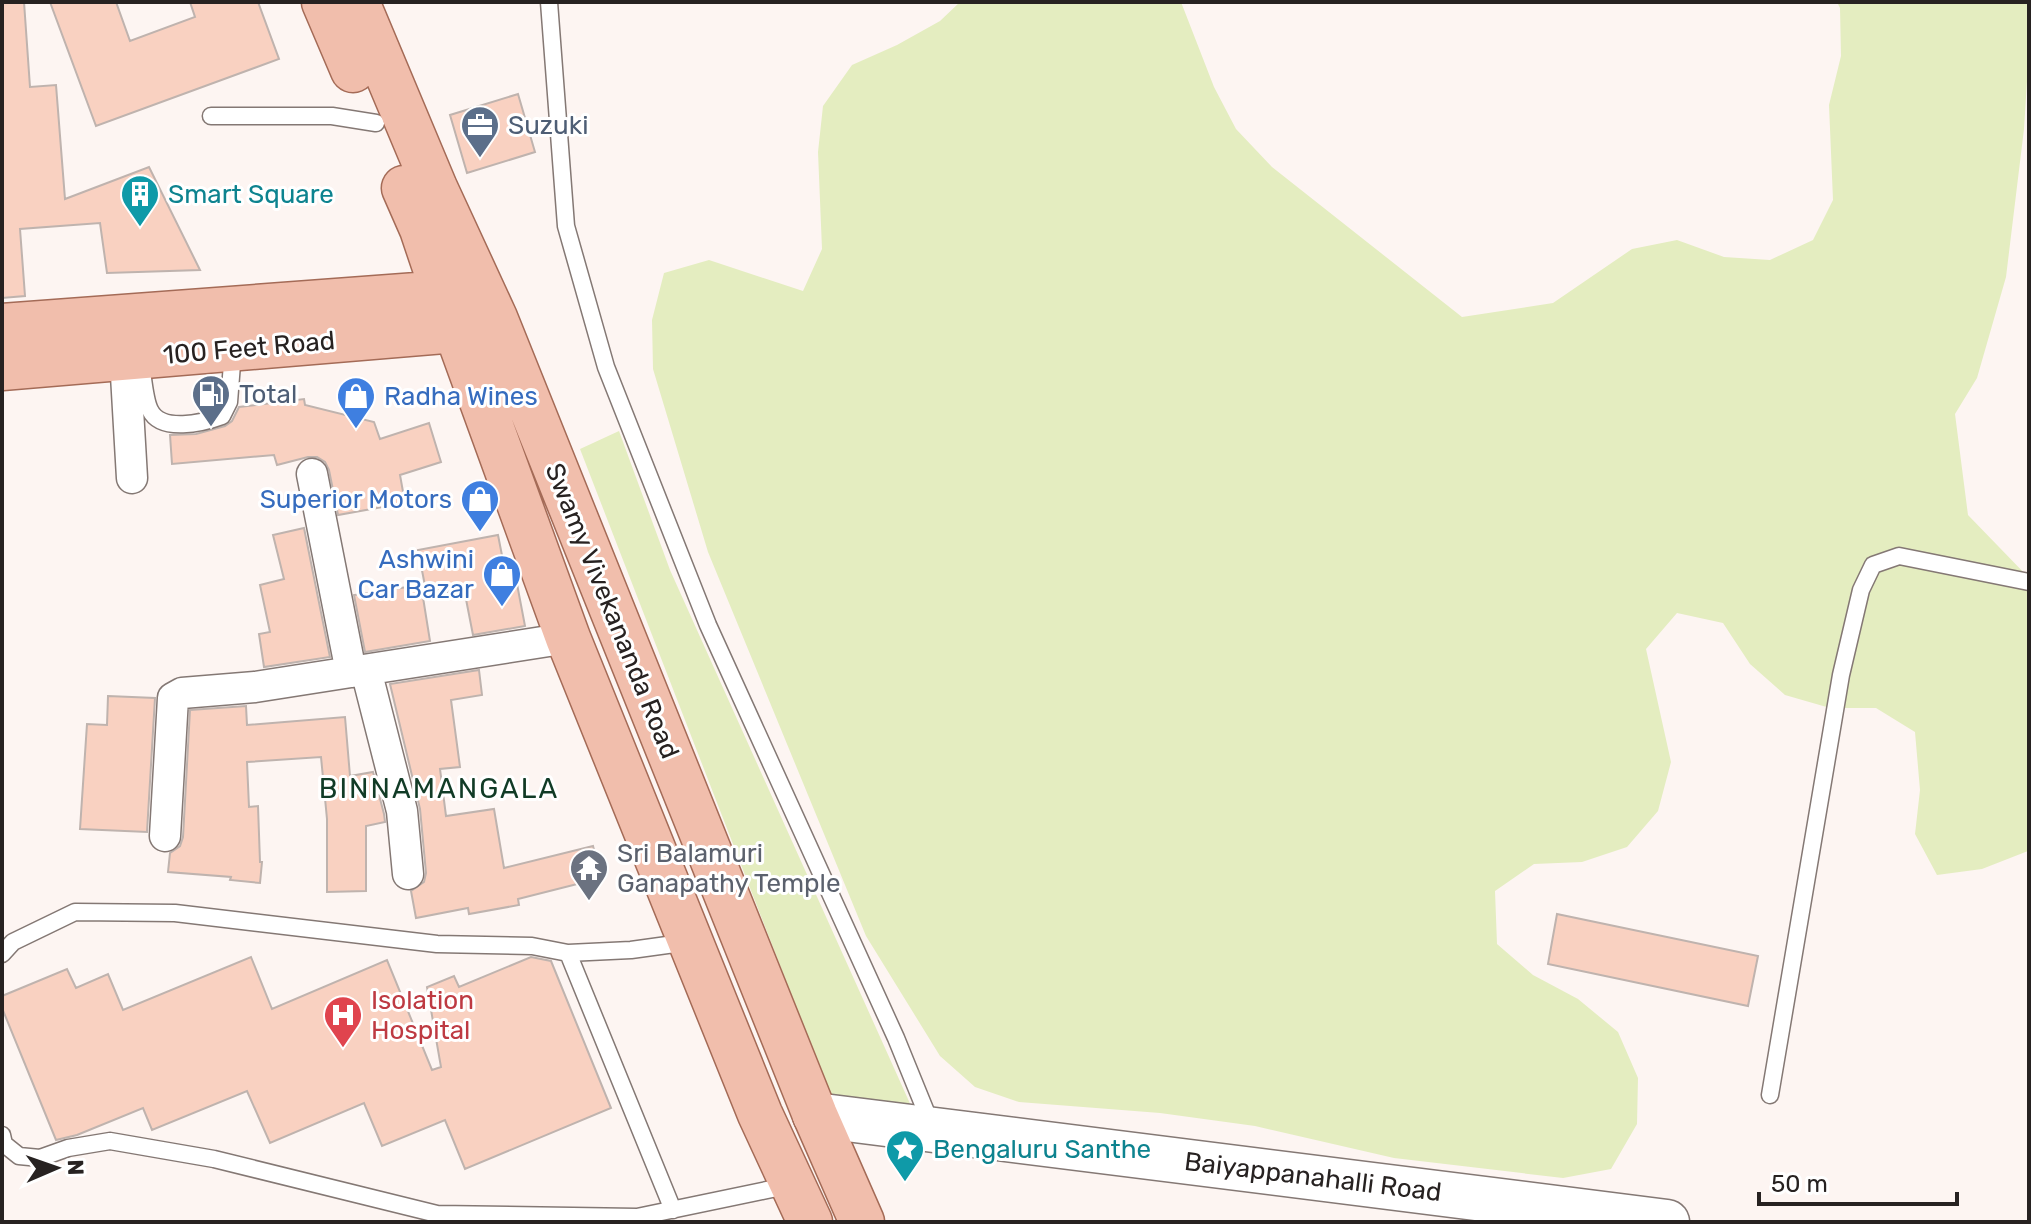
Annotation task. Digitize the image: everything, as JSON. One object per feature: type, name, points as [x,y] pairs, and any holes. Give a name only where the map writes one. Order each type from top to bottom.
[{"type":"main road","name":"Swamy Vivekananda Road","points":[[324,2],[422,229],[469,307],[862,1222]]},
{"type":"main road","name":"Swamy Vivekananda Road","points":[[357,2],[435,188],[568,638],[760,1114],[801,1203]]},
{"type":"main road","name":"100 Feet Road","points":[[2,326],[469,307]]},
{"type":"main road","name":"100 Feet Road","points":[[2,368],[233,349],[469,307]]},
{"type":"street","points":[[132,478],[133,358]]},
{"type":"street","points":[[312,474],[358,671],[402,811],[408,874]]},
{"type":"street","points":[[165,836],[173,698],[182,693],[255,687],[568,638]]},
{"type":"street","name":"Baiyappanahalli Road","points":[[815,1115],[1667,1222]]},
{"type":"lane","points":[[549,2],[566,226],[606,367],[708,625],[890,1024],[933,1130]]},
{"type":"lane","points":[[211,116],[332,116],[376,123]]},
{"type":"lane","points":[[133,358],[150,410],[162,421],[208,421],[222,416],[229,402],[233,349]]},
{"type":"lane","points":[[1770,1095],[1841,675],[1861,590],[1873,565],[1899,556],[2029,582]]},
{"type":"lane","points":[[2,954],[13,942],[75,912],[175,913],[437,944],[532,946],[568,953],[631,950],[691,941]]},
{"type":"lane","points":[[568,953],[673,1210]]},
{"type":"lane","points":[[2,1135],[4,1144],[19,1156],[40,1158],[68,1148],[110,1141],[214,1159],[437,1214],[637,1217],[673,1210],[801,1203]]},
{"type":"green space","points":[[960,2],[1181,2],[1214,87],[1236,129],[1272,167],[1462,317],[1553,303],[1632,249],[1677,240],[1724,257],[1770,260],[1813,240],[1833,200],[1829,105],[1841,56],[1840,8],[1837,2],[2029,2],[2024,129],[2006,277],[1977,378],[1955,414],[1968,515],[2029,578],[2028,851],[1982,869],[1937,875],[1915,834],[1920,790],[1915,732],[1876,708],[1830,708],[1785,695],[1750,664],[1723,623],[1677,613],[1646,649],[1671,762],[1658,811],[1627,847],[1582,862],[1534,864],[1495,891],[1497,944],[1533,975],[1578,999],[1618,1032],[1638,1078],[1637,1124],[1611,1169],[1563,1178],[1394,1158],[1255,1126],[1160,1113],[1019,1102],[975,1087],[940,1056],[866,936],[708,552],[653,369],[652,320],[664,273],[709,260],[803,291],[822,249],[818,152],[823,106],[852,65],[940,21]]},
{"type":"green space","points":[[619,431],[670,570],[912,1108],[831,1097],[580,449]]},
{"type":"building","points":[[2,2],[24,2],[30,87],[56,85],[65,199],[149,167],[200,270],[107,273],[100,223],[20,229],[25,296],[2,298]]},
{"type":"building","points":[[50,2],[116,2],[130,41],[195,17],[190,2],[258,2],[279,59],[96,126]]},
{"type":"building","points":[[518,94],[535,152],[467,173],[450,115]]},
{"type":"building","points":[[304,399],[305,405],[374,422],[380,439],[429,423],[441,462],[400,475],[405,503],[338,515],[329,470],[325,462],[317,457],[277,465],[274,455],[172,464],[170,435],[196,434],[225,426],[232,421],[239,407]]},
{"type":"building","points":[[304,528],[330,657],[264,667],[259,634],[270,632],[260,585],[284,579],[273,535]]},
{"type":"building","points":[[498,535],[508,586],[517,584],[525,626],[473,635],[464,589],[427,596],[418,550]]},
{"type":"building","points":[[421,585],[430,641],[365,652],[354,595]]},
{"type":"building","points":[[479,670],[482,695],[451,700],[460,767],[440,769],[446,816],[494,809],[504,868],[593,846],[601,878],[518,899],[519,905],[469,914],[468,908],[416,918],[411,891],[424,882],[426,873],[420,809],[390,684]]},
{"type":"building","points":[[108,696],[155,698],[147,832],[80,829],[87,724],[107,725]]},
{"type":"building","points":[[246,706],[247,725],[345,717],[350,776],[373,772],[385,822],[366,826],[366,891],[327,892],[327,819],[321,757],[247,762],[249,807],[258,806],[262,862],[260,883],[230,880],[231,877],[168,872],[170,853],[180,846],[183,837],[190,710]]},
{"type":"building","points":[[1557,914],[1758,956],[1748,1006],[1548,964]]},
{"type":"building","points":[[251,957],[272,1009],[387,960],[432,1070],[441,1067],[427,987],[454,976],[459,987],[531,957],[551,961],[611,1108],[465,1169],[445,1120],[382,1146],[364,1103],[270,1143],[247,1091],[152,1130],[143,1108],[77,1135],[56,1140],[2,1008],[2,996],[67,969],[76,988],[108,974],[123,1010]]},
{"type":"place","name":"Suzuki","points":[[480,159]]},
{"type":"place","name":"Smart Square","points":[[140,228]]},
{"type":"place","name":"Total","points":[[211,428]]},
{"type":"place","name":"Radha Wines","points":[[356,430]]},
{"type":"place","name":"Superior Motors","points":[[480,533]]},
{"type":"place","name":"Ashwini Car Bazar","points":[[502,608]]},
{"type":"place","name":"Sri Balamuri Ganapathy Temple","points":[[589,902]]},
{"type":"place","name":"Isolation Hospital","points":[[343,1049]]},
{"type":"place","name":"Bengaluru Santhe","points":[[905,1183]]},
{"type":"district","name":"BINNAMANGALA","points":[[439,788]]}]
